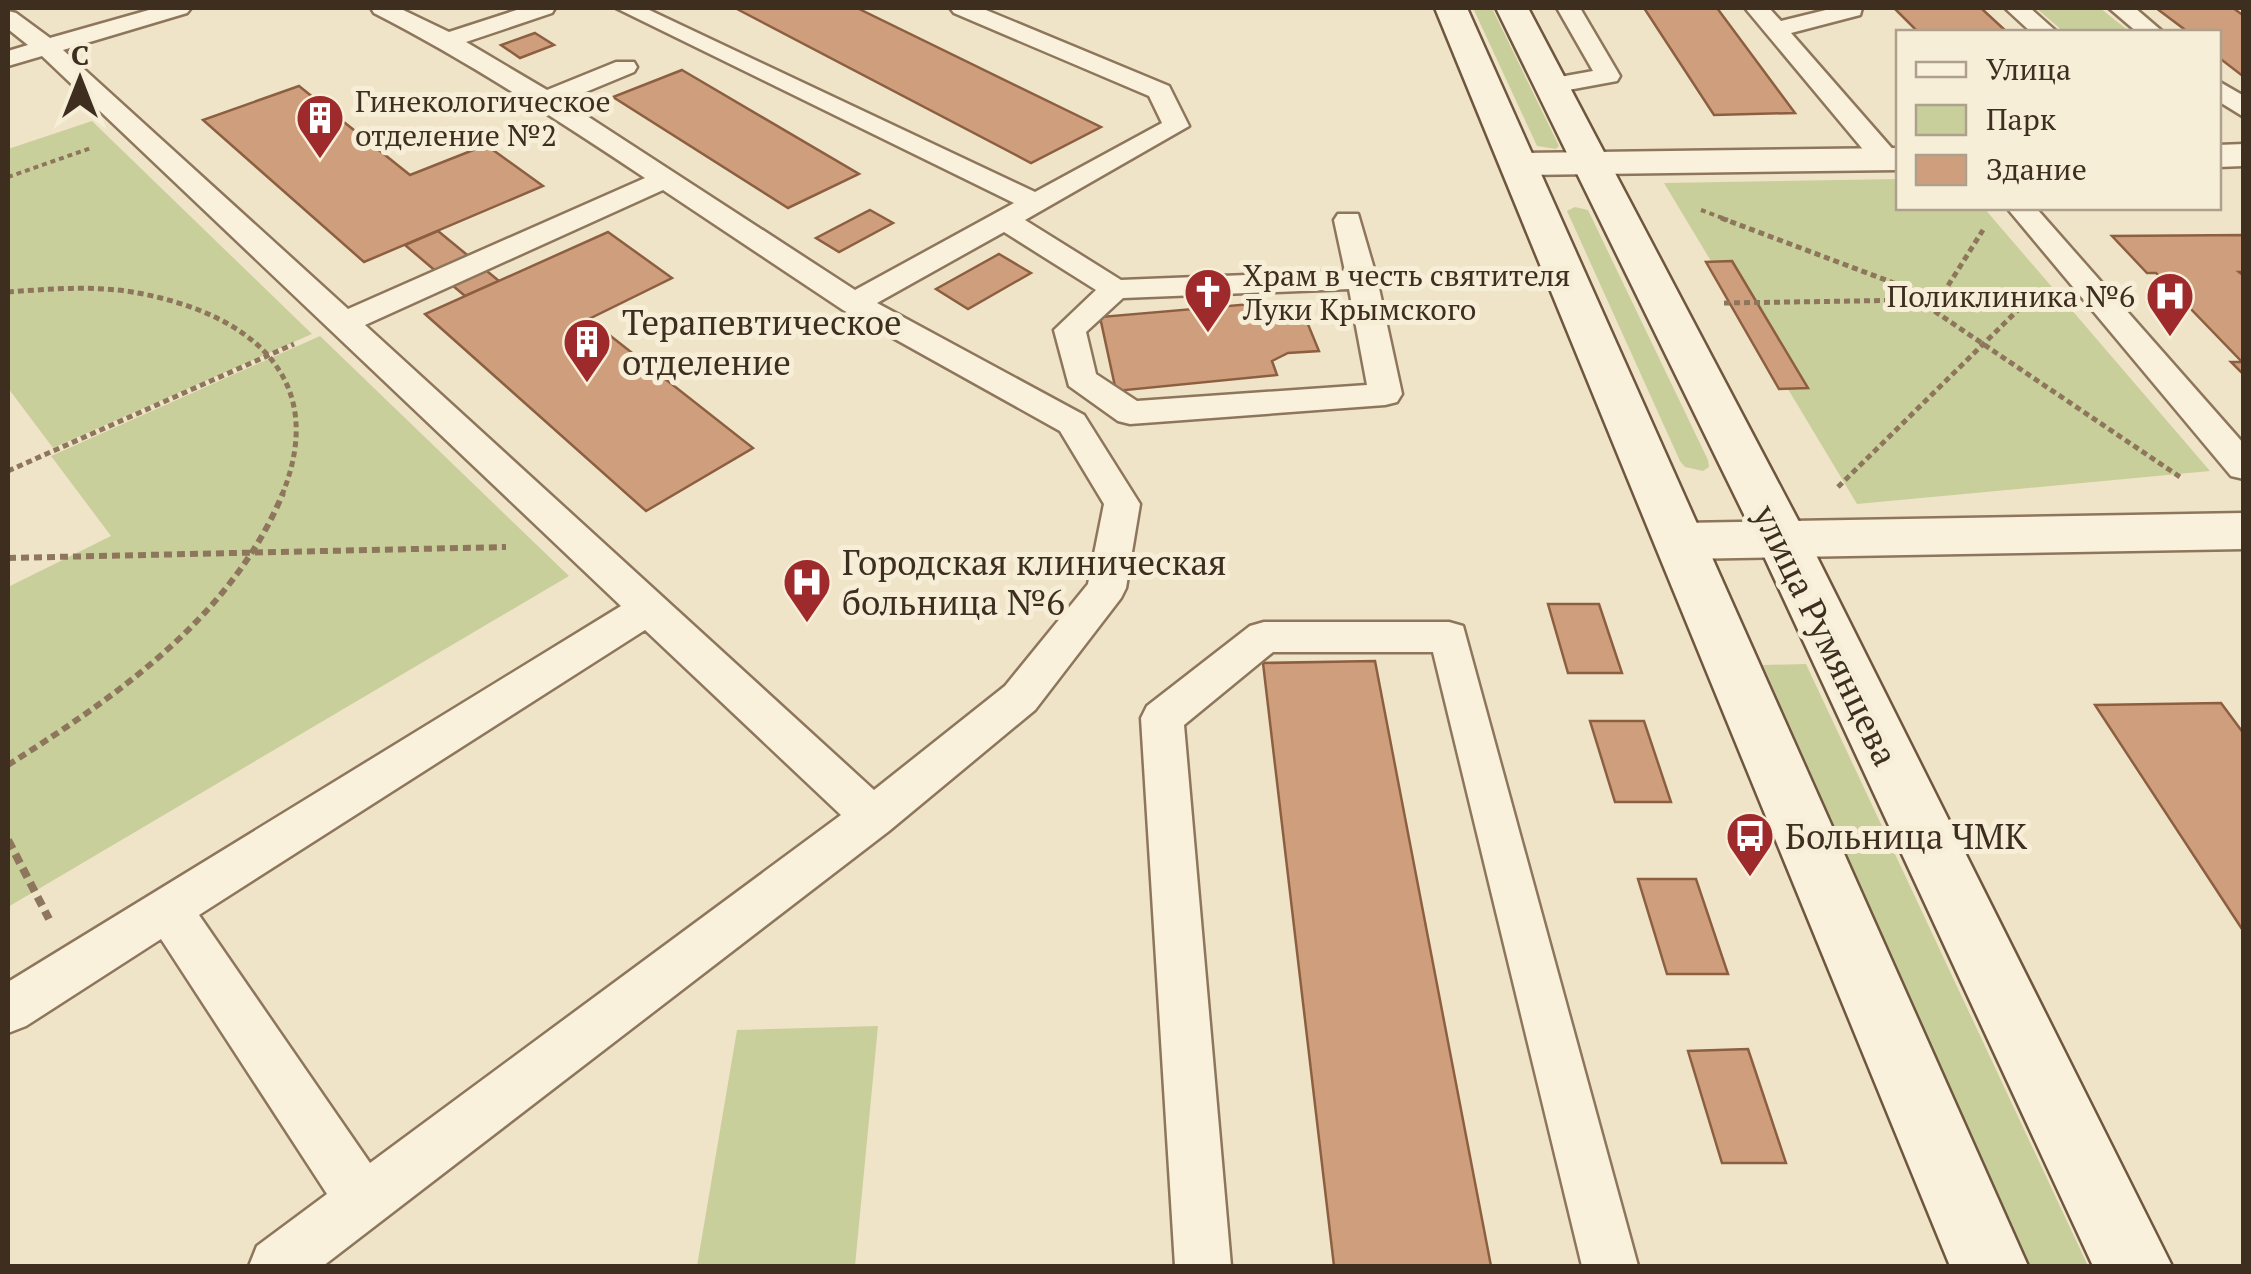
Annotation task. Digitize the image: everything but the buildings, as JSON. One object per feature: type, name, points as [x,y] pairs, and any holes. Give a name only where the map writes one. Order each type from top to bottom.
[{"type":"main road","points":[[1451,8],[1683,541],[1817,870],[1988,1266]]},
{"type":"main road","name":"улица Румянцева","points":[[1512,8],[1782,540],[2132,1266]]},
{"type":"main road","points":[[1520,164],[1892,159]]},
{"type":"main road","points":[[1683,541],[2244,532]]},
{"type":"lane","points":[[8,59],[179,8]]},
{"type":"lane","points":[[278,1266],[873,817],[1020,698],[1107,588],[1122,504],[1072,423],[854,303],[545,100],[447,41],[382,8]]},
{"type":"lane","points":[[447,41],[469,8]]},
{"type":"lane","points":[[447,41],[544,8]]},
{"type":"lane","points":[[628,8],[1038,204]]},
{"type":"lane","points":[[854,303],[1176,126],[1160,91],[962,8]]},
{"type":"lane","points":[[1552,86],[1608,76],[1569,8]]},
{"type":"lane","points":[[1757,8],[1892,159]]},
{"type":"lane","points":[[1774,30],[1850,8]]},
{"type":"lane","points":[[2017,8],[2043,30]]},
{"type":"lane","points":[[2121,8],[2148,30]]},
{"type":"lane","points":[[8,18],[46,47],[873,817]]},
{"type":"lane","points":[[545,100],[626,68]]},
{"type":"lane","points":[[2221,90],[2244,109]]},
{"type":"lane","points":[[343,323],[665,179]]},
{"type":"lane","points":[[2023,210],[2244,466]]},
{"type":"lane","points":[[1115,289],[1070,330],[1081,379],[1130,413],[1384,394],[1348,220]]},
{"type":"lane","points":[[1006,221],[1115,289],[1362,279]]},
{"type":"lane","points":[[8,1009],[649,608]]},
{"type":"lane","points":[[1202,1266],[1162,718],[1264,638],[1430,636],[1449,636],[1610,1266]]},
{"type":"lane","points":[[169,910],[363,1201]]},
{"type":"path","points":[[8,177],[137,132]]},
{"type":"path","points":[[1699,209],[1939,300]]},
{"type":"path","points":[[1939,300],[1987,223]]},
{"type":"path","points":[[8,292],[94,290],[170,300],[231,322],[272,354],[293,392],[300,433],[284,498],[252,553],[205,612],[113,694],[8,764]]},
{"type":"path","points":[[1830,494],[2029,298]]},
{"type":"path","points":[[1712,304],[2098,298]]},
{"type":"path","points":[[1918,300],[2195,487]]},
{"type":"path","points":[[8,471],[343,323]]},
{"type":"path","points":[[8,558],[582,546]]},
{"type":"path","points":[[8,840],[74,968]]},
{"type":"green space","points":[[1473,8],[1492,8],[1559,146],[1556,149],[1537,146]]},
{"type":"green space","points":[[2036,8],[2100,8],[2128,30],[2062,30]]},
{"type":"green space","points":[[92,121],[312,334],[53,448],[8,388],[8,149]]},
{"type":"green space","points":[[1896,179],[1896,210],[1986,210],[2210,471],[1857,504],[1664,183]]},
{"type":"green space","points":[[1575,207],[1588,210],[1708,460],[1709,467],[1703,471],[1685,467],[1680,461],[1567,211]]},
{"type":"green space","points":[[320,336],[569,576],[8,907],[8,587],[111,536],[51,456]]},
{"type":"green space","points":[[1806,664],[2088,1266],[2029,1266],[1763,665]]},
{"type":"green space","points":[[878,1026],[855,1266],[697,1266],[737,1030]]},
{"type":"place","name":"Гинекологическое отделение №2","points":[[320,160]]},
{"type":"place","name":"Храм в честь святителя Луки Крымского","points":[[1208,334]]},
{"type":"place","name":"Поликлиника №6","points":[[2170,338]]},
{"type":"place","name":"Терапевтическое отделение","points":[[587,384]]},
{"type":"place","name":"Городская клиническая больница №6","points":[[807,624]]},
{"type":"place","name":"Больница ЧМК","points":[[1750,878]]}]
